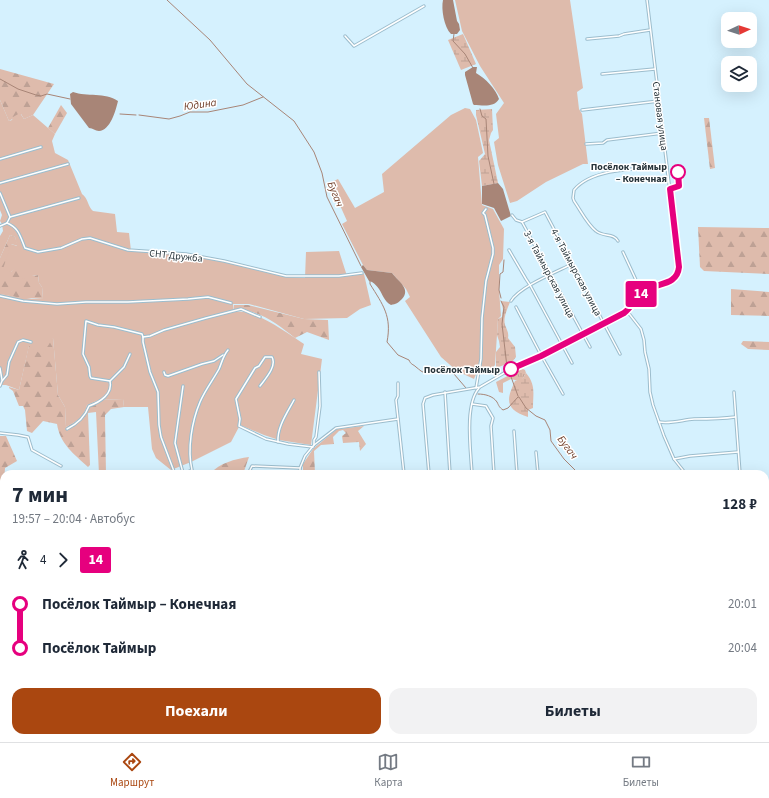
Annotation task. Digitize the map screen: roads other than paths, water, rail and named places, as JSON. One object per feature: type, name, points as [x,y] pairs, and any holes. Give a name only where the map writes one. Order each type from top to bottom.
[{"type":"street","name":"Становая улица","points":[[429,470],[423,404],[427,396],[480,387],[511,369],[562,346],[627,311],[639,296],[647,290],[670,282],[678,271],[647,0]]},
{"type":"street","points":[[345,36],[354,46],[424,6]]},
{"type":"street","points":[[587,39],[619,36],[650,30]]},
{"type":"street","points":[[602,74],[655,69]]},
{"type":"street","points":[[582,110],[659,101]]},
{"type":"street","points":[[586,144],[663,133]]},
{"type":"street","points":[[0,158],[41,147]]},
{"type":"street","points":[[0,183],[68,164]]},
{"type":"street","points":[[618,241],[614,237],[598,232],[589,223],[574,201],[574,190],[583,183],[609,171],[667,166]]},
{"type":"street","points":[[0,193],[10,217]]},
{"type":"street","points":[[0,226],[7,223],[10,217],[79,198]]},
{"type":"street","points":[[476,388],[481,359],[482,318],[486,281],[493,254],[493,248],[485,215],[483,213],[486,209]]},
{"type":"street","name":"4-я Таймырская улица","points":[[522,222],[545,212],[620,354]]},
{"type":"street","points":[[512,215],[516,220],[522,222]]},
{"type":"street","name":"3-я Таймырская улица","points":[[522,222],[590,347]]},
{"type":"street","name":"СНТ Дружба","points":[[7,223],[14,226],[25,248],[38,252],[61,248],[82,239],[90,238],[128,250],[186,254],[224,261],[286,276],[339,276],[362,273]]},
{"type":"street","points":[[509,250],[530,285],[572,363]]},
{"type":"street","points":[[623,252],[636,280],[639,296]]},
{"type":"street","points":[[511,301],[518,292],[572,264]]},
{"type":"street","points":[[0,296],[23,301],[57,304],[128,302],[208,297],[231,303]]},
{"type":"street","points":[[516,307],[541,356],[563,394]]},
{"type":"street","points":[[143,337],[206,318],[241,310],[260,317]]},
{"type":"street","points":[[627,311],[641,329],[649,369],[650,392],[659,422],[674,459],[683,470]]},
{"type":"street","points":[[110,381],[92,378],[90,376],[89,367],[83,354],[86,321],[142,334],[150,372],[158,392],[161,437],[173,470]]},
{"type":"street","points":[[0,386],[7,375],[9,362],[18,342],[23,340],[31,342]]},
{"type":"street","points":[[164,372],[165,375],[168,376],[214,361],[219,359],[228,350]]},
{"type":"street","points":[[110,381],[124,367],[130,354]]},
{"type":"street","points":[[192,470],[190,441],[197,411],[200,402],[222,364],[224,354]]},
{"type":"street","points":[[260,386],[273,366],[274,360],[272,357],[265,357],[259,366],[255,368],[236,399],[240,419],[239,426],[266,439],[278,442],[314,446]]},
{"type":"street","points":[[0,368],[2,381]]},
{"type":"street","points":[[314,446],[320,406],[320,372]]},
{"type":"street","points":[[67,429],[74,426],[86,414],[89,406],[98,403],[108,395],[111,388],[110,381]]},
{"type":"street","points":[[398,383],[398,396],[396,400],[404,470]]},
{"type":"street","points":[[182,470],[175,443],[183,386]]},
{"type":"street","points":[[472,470],[470,434],[472,404],[476,392],[480,387]]},
{"type":"street","points":[[472,389],[476,392]]},
{"type":"street","points":[[445,392],[450,470]]},
{"type":"street","points":[[734,392],[740,470]]},
{"type":"street","points":[[278,442],[278,435],[285,416],[294,400]]},
{"type":"street","points":[[472,404],[486,406],[492,418],[491,426],[494,470]]},
{"type":"street","points":[[659,422],[667,424],[693,419],[704,420],[735,418]]},
{"type":"street","points":[[250,470],[252,466],[300,468],[306,456],[314,446],[336,428],[398,419]]},
{"type":"street","points":[[514,431],[517,470]]},
{"type":"street","points":[[0,433],[28,437],[32,450],[61,466]]},
{"type":"street","points":[[536,452],[538,470]]},
{"type":"street","points":[[674,459],[690,456],[738,452]]},
{"type":"waterway","name":"Бугач","points":[[167,0],[210,40],[247,84],[294,121],[314,152],[322,173],[327,197],[361,266]]},
{"type":"waterway","points":[[454,34],[453,41],[465,54],[473,68]]},
{"type":"waterway","name":"Юдина","points":[[0,79],[18,89],[36,95],[41,96],[47,94],[70,99]]},
{"type":"waterway","name":"Юдина","points":[[139,115],[169,119],[190,112],[208,112],[243,105],[263,97]]},
{"type":"waterway","points":[[480,109],[482,116],[486,119],[488,156],[494,184]]},
{"type":"waterway","name":"Юдина","points":[[120,114],[136,115]]},
{"type":"waterway","points":[[501,298],[499,290],[500,274],[503,272],[504,260]]},
{"type":"waterway","name":"Бугач","points":[[370,280],[370,284],[382,305],[387,318],[387,342],[398,355],[409,360],[411,364],[420,371],[427,373],[438,372],[444,370],[445,367],[448,367],[466,388]]},
{"type":"waterway","points":[[501,301],[504,307],[502,324],[507,367]]},
{"type":"waterway","points":[[510,374],[518,396]]},
{"type":"waterway","name":"Бугач","points":[[478,394],[493,398],[503,410],[508,408],[519,397],[526,408],[536,416],[545,420],[550,430],[551,441],[564,459],[575,470]]},
{"type":"place","name":"Посёлок Таймыр – Конечная","points":[[678,172]]},
{"type":"place","name":"Посёлок Таймыр","points":[[511,369]]}]
